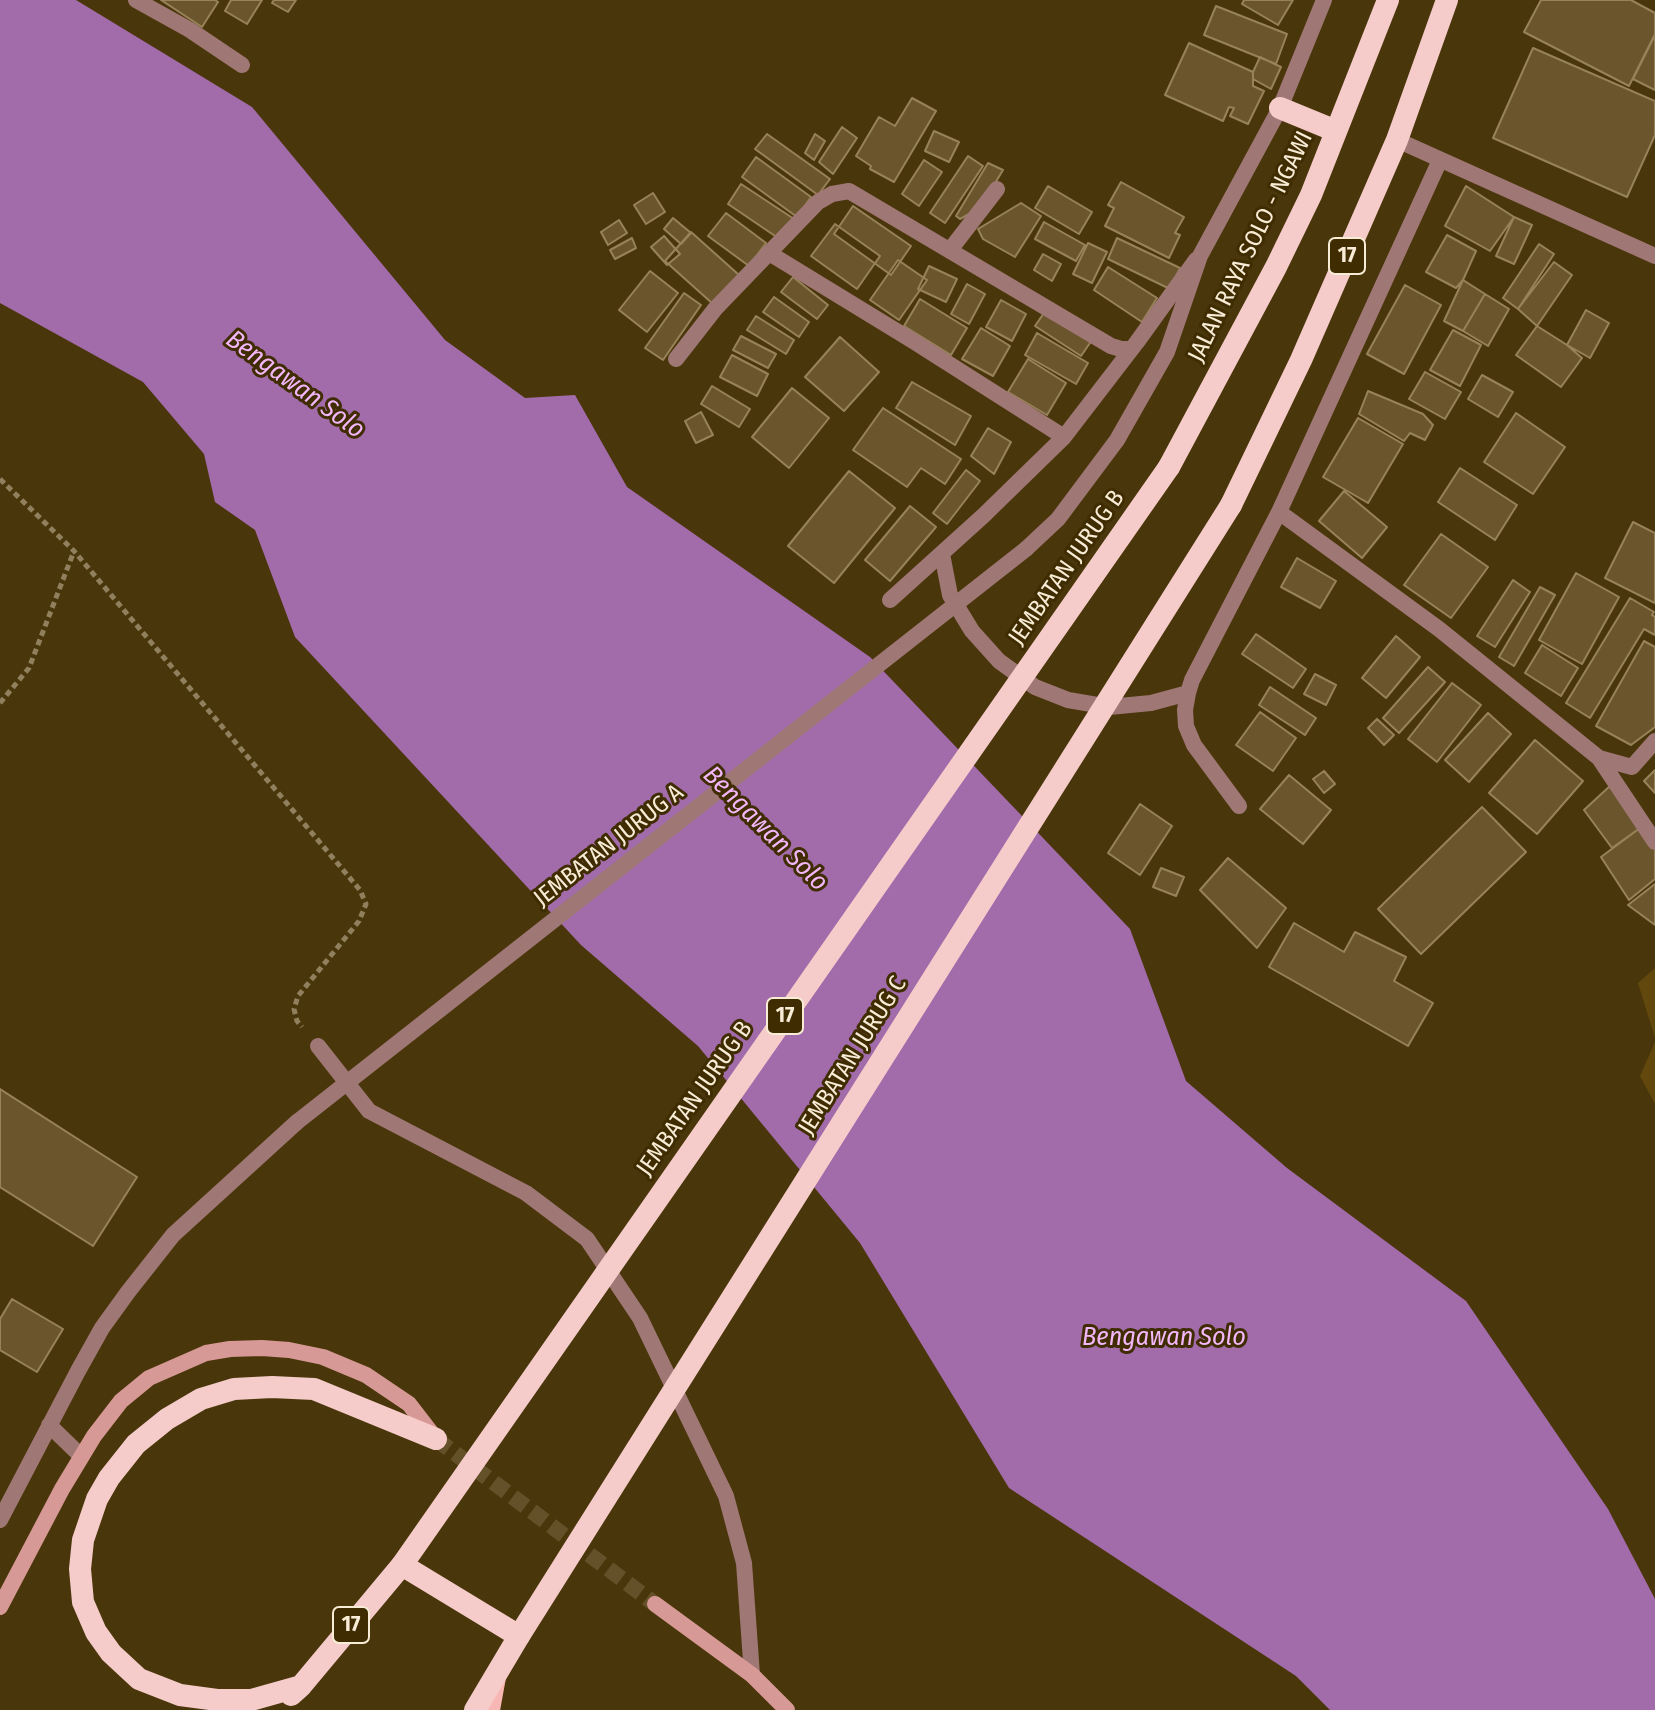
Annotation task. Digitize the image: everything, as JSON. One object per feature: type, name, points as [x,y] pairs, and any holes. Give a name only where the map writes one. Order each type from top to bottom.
[{"type":"highway","name":"JALAN RAYA SOLO - NGAWI","points":[[1169,467],[1311,195],[1388,0]]},
{"type":"highway","name":"17","points":[[1397,140],[1447,0]]},
{"type":"highway","points":[[1280,108],[1336,131]]},
{"type":"highway","name":"JEMBATAN JURUG C","points":[[519,1636],[1231,505],[1301,360],[1397,140]]},
{"type":"highway","name":"JEMBATAN JURUG B","points":[[402,1565],[1169,467]]},
{"type":"highway","points":[[301,1686],[251,1700],[217,1700],[180,1695],[139,1679],[111,1653],[96,1632],[83,1602],[80,1569],[83,1540],[97,1499],[136,1444],[167,1419],[201,1399],[234,1389],[314,1389],[436,1439]]},
{"type":"highway","points":[[402,1565],[519,1636]]},
{"type":"highway","name":"17","points":[[271,1710],[301,1686],[402,1565]]},
{"type":"highway","name":"17","points":[[475,1710],[519,1636]]},
{"type":"main road","points":[[0,1607],[81,1456],[121,1401],[149,1378],[206,1353],[262,1348],[323,1357],[366,1375],[409,1404],[436,1439]]},
{"type":"main road","points":[[655,1604],[752,1675],[787,1710]]},
{"type":"main road","points":[[490,1710],[497,1674]]},
{"type":"street","points":[[136,0],[190,30],[242,65]]},
{"type":"street","points":[[890,600],[1064,437],[1200,256],[1280,108],[1324,0]]},
{"type":"street","points":[[1397,140],[1655,256]]},
{"type":"street","points":[[1239,806],[1194,745],[1186,726],[1185,710],[1192,680],[1279,512],[1440,160]]},
{"type":"street","points":[[950,250],[997,189]]},
{"type":"street","points":[[676,359],[715,309],[824,197],[849,191],[1111,346],[1131,349]]},
{"type":"street","points":[[769,253],[926,348],[1064,437]]},
{"type":"street","name":"JEMBATAN JURUG A","points":[[0,1520],[102,1328],[173,1235],[297,1122],[1026,549],[1058,519],[1117,440],[1167,352],[1200,256]]},
{"type":"street","points":[[1279,512],[1439,629],[1599,758],[1655,842]]},
{"type":"street","points":[[942,554],[950,595],[972,631],[999,661],[1035,687],[1068,700],[1109,707],[1151,703],[1188,693]]},
{"type":"street","points":[[1599,758],[1632,767],[1655,741]]},
{"type":"street","points":[[318,1046],[369,1111],[526,1193],[587,1239],[640,1318],[726,1496],[744,1563],[752,1675]]},
{"type":"street","points":[[49,1425],[81,1456]]},
{"type":"path","points":[[0,479],[74,551],[360,890],[366,904],[359,921],[298,996],[294,1009],[297,1021],[318,1046]]},
{"type":"path","points":[[0,703],[29,668],[74,551]]},
{"type":"shaded area","points":[[1655,968],[1655,1038],[1638,983]]},
{"type":"shaded area","points":[[1655,1042],[1655,1104],[1640,1076]]},
{"type":"water","name":"Bengawan Solo","points":[[0,0],[76,0],[252,107],[445,340],[525,398],[575,395],[627,487],[870,657],[1130,929],[1186,1081],[1287,1168],[1466,1301],[1608,1509],[1655,1599],[1655,1710],[1330,1710],[1296,1676],[1009,1488],[860,1243],[698,1046],[581,945],[295,637],[255,530],[215,502],[204,454],[143,382],[0,303]]},
{"type":"building","points":[[161,0],[215,0],[218,2],[202,27]]},
{"type":"building","points":[[231,0],[262,0],[247,24],[225,11]]},
{"type":"building","points":[[274,0],[296,0],[288,12],[272,3]]},
{"type":"building","points":[[1244,0],[1293,0],[1278,25],[1242,4]]},
{"type":"building","points":[[1541,0],[1631,0],[1655,13],[1655,34],[1629,86],[1524,32]]},
{"type":"building","points":[[1216,6],[1287,34],[1276,64],[1204,35]]},
{"type":"building","points":[[1655,35],[1655,90],[1633,79]]},
{"type":"building","points":[[1189,43],[1253,72],[1253,86],[1264,91],[1248,124],[1230,116],[1234,108],[1229,107],[1223,121],[1165,95]]},
{"type":"building","points":[[1533,48],[1655,101],[1655,135],[1627,197],[1493,138]]},
{"type":"building","points":[[1260,57],[1281,67],[1271,89],[1253,79]]},
{"type":"building","points":[[912,98],[936,111],[894,182],[870,169],[871,166],[856,156],[879,117],[895,126]]},
{"type":"building","points":[[842,127],[857,138],[833,174],[819,162]]},
{"type":"building","points":[[934,131],[959,142],[949,162],[925,151]]},
{"type":"building","points":[[767,134],[830,179],[818,195],[755,149]]},
{"type":"building","points":[[815,134],[825,141],[814,160],[805,153]]},
{"type":"building","points":[[968,156],[983,166],[945,223],[930,213]]},
{"type":"building","points":[[756,157],[811,197],[797,217],[742,177]]},
{"type":"building","points":[[924,160],[942,172],[919,206],[902,194]]},
{"type":"building","points":[[988,163],[1003,170],[980,208],[960,219],[956,216]]},
{"type":"building","points":[[1121,182],[1184,217],[1175,233],[1180,235],[1169,258],[1105,226],[1114,208],[1108,205]]},
{"type":"building","points":[[741,184],[794,219],[781,240],[728,204]]},
{"type":"building","points":[[1048,186],[1092,212],[1079,234],[1035,208]]},
{"type":"building","points":[[1466,186],[1514,217],[1490,251],[1445,226]]},
{"type":"building","points":[[653,193],[665,212],[646,224],[634,205]]},
{"type":"building","points":[[1021,203],[1041,216],[1015,257],[983,239],[978,229]]},
{"type":"building","points":[[853,206],[911,246],[891,275],[834,234]]},
{"type":"building","points":[[726,213],[766,243],[749,266],[708,236]]},
{"type":"building","points":[[1514,217],[1532,225],[1514,264],[1496,256]]},
{"type":"building","points":[[673,218],[691,233],[681,244],[664,229]]},
{"type":"building","points":[[619,220],[627,233],[608,245],[601,232]]},
{"type":"building","points":[[1044,222],[1085,245],[1076,261],[1035,239]]},
{"type":"building","points":[[835,224],[880,256],[857,289],[811,256]]},
{"type":"building","points":[[691,232],[739,275],[713,304],[665,261]]},
{"type":"building","points":[[1447,235],[1476,251],[1456,288],[1426,272]]},
{"type":"building","points":[[664,236],[680,254],[667,265],[651,247]]},
{"type":"building","points":[[632,238],[636,248],[615,259],[610,250]]},
{"type":"building","points":[[1117,238],[1180,268],[1170,289],[1108,259]]},
{"type":"building","points":[[1088,243],[1107,252],[1092,283],[1073,274]]},
{"type":"building","points":[[1539,244],[1554,254],[1518,309],[1503,298]]},
{"type":"building","points":[[1043,254],[1061,264],[1052,281],[1034,270]]},
{"type":"building","points":[[898,260],[927,280],[899,320],[870,300]]},
{"type":"building","points":[[1554,262],[1572,275],[1537,326],[1518,309]]},
{"type":"building","points":[[929,266],[957,279],[946,302],[918,289]]},
{"type":"building","points":[[1108,267],[1157,298],[1142,322],[1094,290]]},
{"type":"building","points":[[650,271],[678,293],[647,332],[619,310]]},
{"type":"building","points":[[793,277],[828,305],[817,319],[781,292]]},
{"type":"building","points":[[1463,280],[1485,294],[1463,331],[1444,321]]},
{"type":"building","points":[[967,284],[985,294],[969,324],[951,314]]},
{"type":"building","points":[[1405,285],[1441,305],[1404,374],[1367,354]]},
{"type":"building","points":[[684,293],[701,305],[663,360],[645,348]]},
{"type":"building","points":[[1485,294],[1509,309],[1488,346],[1463,331]]},
{"type":"building","points":[[774,297],[809,322],[799,337],[763,312]]},
{"type":"building","points":[[920,299],[967,328],[951,355],[904,326]]},
{"type":"building","points":[[1001,300],[1026,314],[1012,341],[986,327]]},
{"type":"building","points":[[1046,310],[1092,340],[1081,356],[1035,326]]},
{"type":"building","points":[[1586,310],[1609,323],[1590,358],[1567,345]]},
{"type":"building","points":[[756,316],[794,340],[786,354],[747,330]]},
{"type":"building","points":[[1537,326],[1582,358],[1561,387],[1516,355]]},
{"type":"building","points":[[981,328],[1010,346],[993,376],[962,359]]},
{"type":"building","points":[[1453,330],[1481,345],[1460,386],[1430,370]]},
{"type":"building","points":[[1037,333],[1088,363],[1076,384],[1025,355]]},
{"type":"building","points":[[741,336],[776,354],[768,368],[733,350]]},
{"type":"building","points":[[840,337],[879,372],[844,411],[805,377]]},
{"type":"building","points":[[732,355],[768,374],[757,396],[720,377]]},
{"type":"building","points":[[1028,359],[1066,383],[1047,415],[1008,392]]},
{"type":"building","points":[[1425,372],[1461,392],[1445,419],[1409,399]]},
{"type":"building","points":[[1482,375],[1513,392],[1498,417],[1468,399]]},
{"type":"building","points":[[912,382],[971,416],[955,445],[896,408]]},
{"type":"building","points":[[712,386],[750,409],[739,427],[701,404]]},
{"type":"building","points":[[792,388],[829,418],[789,468],[752,437]]},
{"type":"building","points":[[1368,391],[1423,414],[1433,425],[1425,440],[1410,433],[1404,441],[1359,414]]},
{"type":"building","points":[[883,408],[961,459],[945,484],[921,468],[907,487],[853,450]]},
{"type":"building","points":[[701,412],[713,435],[696,443],[685,421]]},
{"type":"building","points":[[1516,413],[1565,447],[1533,494],[1484,462]]},
{"type":"building","points":[[1358,418],[1403,444],[1368,503],[1323,477]]},
{"type":"building","points":[[988,428],[1011,442],[994,474],[971,456]]},
{"type":"building","points":[[1460,468],[1517,505],[1495,540],[1438,502]]},
{"type":"building","points":[[966,470],[980,481],[947,524],[933,513]]},
{"type":"building","points":[[849,471],[895,508],[834,583],[788,546]]},
{"type":"building","points":[[1344,491],[1387,527],[1362,558],[1319,521]]},
{"type":"building","points":[[910,506],[936,527],[890,581],[865,560]]},
{"type":"building","points":[[1633,522],[1655,533],[1655,603],[1605,578]]},
{"type":"building","points":[[1441,534],[1488,567],[1451,618],[1404,585]]},
{"type":"building","points":[[1297,558],[1336,581],[1320,608],[1281,587]]},
{"type":"building","points":[[1576,573],[1619,597],[1582,664],[1539,640]]},
{"type":"building","points":[[1513,580],[1530,592],[1495,647],[1477,636]]},
{"type":"building","points":[[1540,587],[1555,595],[1514,666],[1499,657]]},
{"type":"building","points":[[1630,598],[1654,612],[1655,635],[1644,629],[1590,718],[1566,703]]},
{"type":"building","points":[[1256,634],[1306,669],[1293,688],[1242,654]]},
{"type":"building","points":[[1396,636],[1420,657],[1386,698],[1362,678]]},
{"type":"building","points":[[1644,641],[1655,647],[1655,727],[1631,745],[1596,726]]},
{"type":"building","points":[[1542,645],[1578,668],[1561,696],[1525,673]]},
{"type":"building","points":[[1428,667],[1445,682],[1399,733],[1383,718]]},
{"type":"building","points":[[1315,674],[1336,685],[1326,705],[1304,694]]},
{"type":"building","points":[[1452,683],[1481,705],[1437,762],[1408,739]]},
{"type":"building","points":[[1270,687],[1316,718],[1305,735],[1259,705]]},
{"type":"building","points":[[1260,712],[1296,738],[1273,771],[1236,745]]},
{"type":"building","points":[[1488,713],[1511,734],[1469,782],[1445,760]]},
{"type":"building","points":[[1377,719],[1394,735],[1384,745],[1368,728]]},
{"type":"building","points":[[1535,740],[1583,781],[1537,834],[1489,793]]},
{"type":"building","points":[[1655,770],[1655,793],[1644,781]]},
{"type":"building","points":[[1324,771],[1335,784],[1324,793],[1313,779]]},
{"type":"building","points":[[1289,775],[1331,810],[1303,844],[1260,809]]},
{"type":"building","points":[[1611,785],[1640,828],[1612,848],[1584,810]]},
{"type":"building","points":[[1140,804],[1172,826],[1140,875],[1108,853]]},
{"type":"building","points":[[1482,807],[1526,852],[1421,954],[1378,909]]},
{"type":"building","points":[[1640,828],[1655,849],[1655,879],[1629,900],[1601,857]]},
{"type":"building","points":[[1228,858],[1286,908],[1257,948],[1200,890]]},
{"type":"building","points":[[1161,868],[1184,877],[1176,896],[1153,887]]},
{"type":"building","points":[[1655,884],[1655,925],[1628,905]]},
{"type":"building","points":[[1294,923],[1344,952],[1355,932],[1406,957],[1394,981],[1433,1003],[1408,1046],[1269,967]]},
{"type":"building","points":[[0,1089],[137,1177],[93,1246],[0,1187]]},
{"type":"building","points":[[12,1299],[63,1329],[37,1372],[0,1350],[0,1319]]},
{"type":"tunnel","points":[[436,1439],[655,1604]]}]
